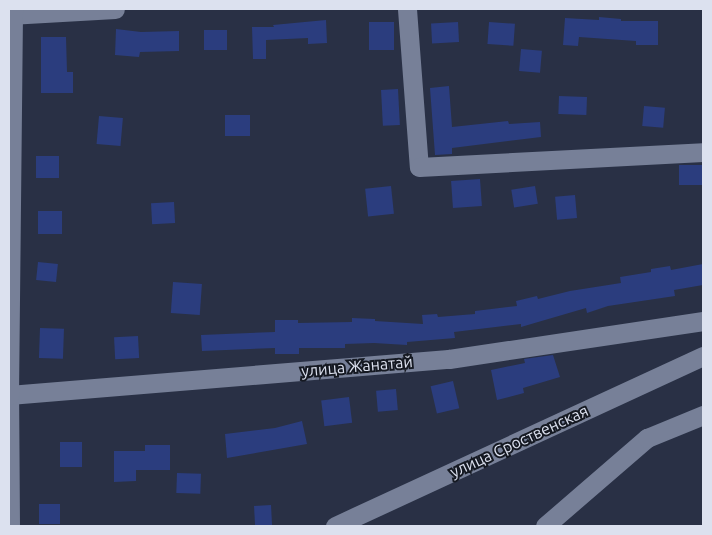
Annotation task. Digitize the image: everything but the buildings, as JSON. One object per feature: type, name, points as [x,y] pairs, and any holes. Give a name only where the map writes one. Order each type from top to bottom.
[{"type":"street","points":[[10,526],[11,13],[115,9]]},
{"type":"street","points":[[407,9],[419,167],[703,152]]},
{"type":"street","name":"улица Жанатай","points":[[9,395],[449,359],[703,321]]},
{"type":"street","name":"улица Сроственская","points":[[335,526],[703,356]]},
{"type":"street","points":[[545,526],[648,438],[703,415]]}]
